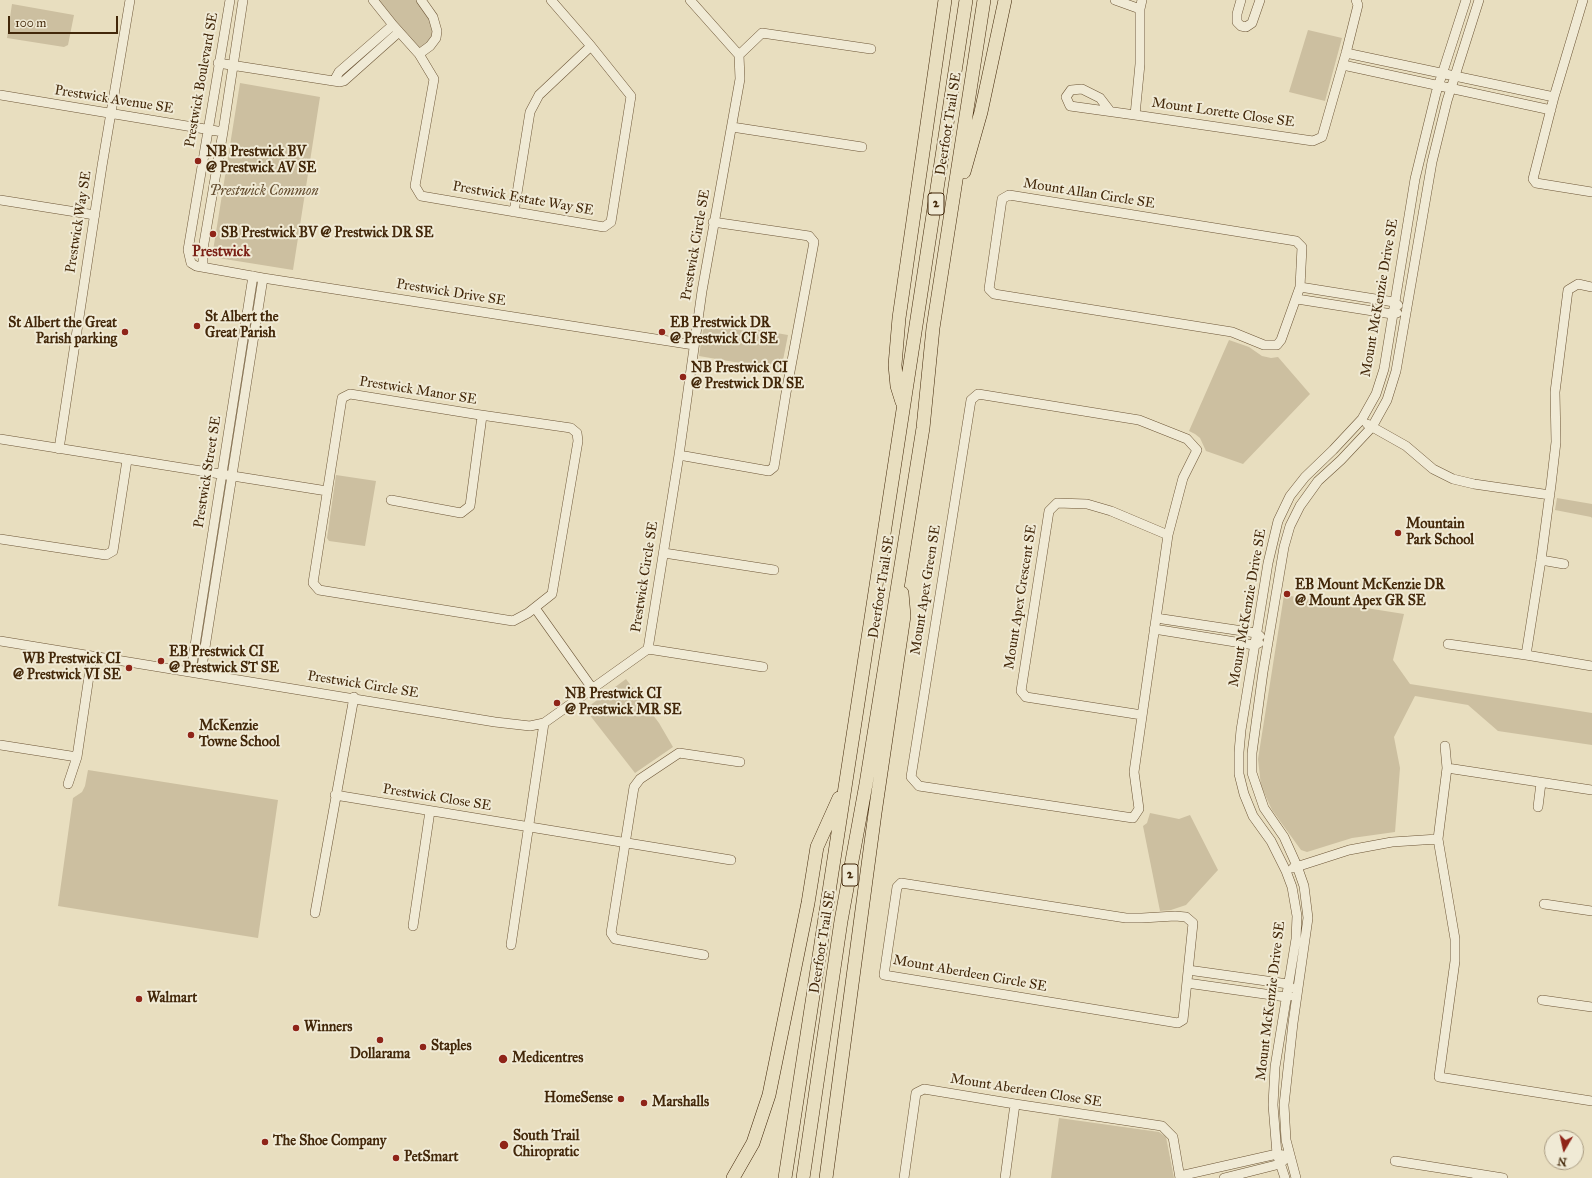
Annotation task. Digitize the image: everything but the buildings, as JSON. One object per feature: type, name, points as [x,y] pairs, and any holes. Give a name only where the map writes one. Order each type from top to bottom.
[{"type":"highway","points":[[903,408],[897,386],[895,365],[899,318],[945,0]]},
{"type":"highway","name":"Deerfoot Trail SE","points":[[785,1178],[966,0]]},
{"type":"highway","name":"Deerfoot Trail SE","points":[[803,1178],[841,922],[866,784],[923,428],[933,328],[984,0]]},
{"type":"highway","points":[[948,230],[982,112],[1005,0]]},
{"type":"highway","points":[[826,1178],[904,616],[900,572]]},
{"type":"highway","points":[[733,1178],[753,1143],[769,1095],[808,903],[817,848],[846,779]]},
{"type":"street","name":"Prestwick Way SE","points":[[59,448],[130,0]]},
{"type":"street","name":"Prestwick Boulevard SE","points":[[230,0],[218,63],[188,250],[191,263],[196,266],[203,267],[203,249],[243,0]]},
{"type":"street","name":"Prestwick Estate Way SE","points":[[373,0],[419,54],[430,70],[434,79],[415,186],[421,196],[604,227],[611,222],[631,96],[591,46],[551,0]]},
{"type":"street","points":[[419,54],[430,46],[436,38],[437,31],[433,16],[421,0]]},
{"type":"street","points":[[690,0],[739,55],[762,33],[871,49]]},
{"type":"street","points":[[1116,0],[1141,4]]},
{"type":"street","points":[[1241,0],[1237,14],[1237,22],[1241,26],[1246,27],[1252,23],[1260,0]]},
{"type":"street","name":"Mount Lorette Close SE","points":[[1141,4],[1140,64],[1135,115],[1313,141],[1322,137],[1343,65],[1358,5],[1356,0]]},
{"type":"street","name":"Mount McKenzie Drive SE","points":[[1285,1178],[1277,1154],[1273,1105],[1275,1067],[1296,939],[1297,916],[1292,887],[1286,871],[1271,841],[1253,816],[1244,794],[1239,774],[1241,730],[1254,645],[1272,544],[1278,521],[1290,496],[1305,477],[1362,419],[1376,394],[1384,369],[1415,179],[1438,86],[1466,0]]},
{"type":"street","name":"Mount McKenzie Drive SE","points":[[1296,1178],[1286,1140],[1284,1105],[1308,918],[1304,886],[1297,866],[1284,838],[1264,808],[1252,773],[1252,753],[1268,641],[1284,547],[1290,526],[1300,506],[1318,481],[1341,460],[1372,427],[1387,400],[1396,371],[1432,162],[1451,88],[1479,0]]},
{"type":"street","points":[[1583,0],[1554,97],[1533,179],[1536,183],[1592,192]]},
{"type":"street","points":[[218,63],[334,81],[339,72],[396,28]]},
{"type":"street","points":[[514,212],[530,112],[539,95],[591,46]]},
{"type":"street","points":[[1346,53],[1554,97]]},
{"type":"street","name":"Prestwick Circle SE","points":[[0,641],[495,722],[530,726],[544,723],[648,649],[680,455],[694,345],[713,222],[740,79],[739,55]]},
{"type":"street","points":[[1343,65],[1551,110]]},
{"type":"street","name":"Prestwick Avenue SE","points":[[0,96],[223,132]]},
{"type":"street","points":[[1110,111],[1135,115]]},
{"type":"street","points":[[732,127],[862,147]]},
{"type":"street","name":"Mount Allan Circle SE","points":[[1009,196],[1296,241],[1302,247],[1300,287],[1296,299],[1281,340],[1277,345],[1270,346],[1232,332],[994,294],[989,289],[1002,199],[1009,196]]},
{"type":"street","points":[[0,200],[95,215]]},
{"type":"street","points":[[680,455],[769,471],[774,467],[814,242],[809,236],[713,222]]},
{"type":"street","name":"Prestwick Drive SE","points":[[203,267],[264,278],[694,345]]},
{"type":"street","name":"Prestwick Street SE","points":[[190,671],[252,276]]},
{"type":"street","name":"Prestwick Street SE","points":[[202,673],[264,278]]},
{"type":"street","points":[[1526,655],[1550,495],[1556,442],[1555,392],[1568,290],[1578,284],[1592,287]]},
{"type":"street","points":[[1300,287],[1394,302],[1406,310]]},
{"type":"street","points":[[1296,299],[1392,314],[1406,310]]},
{"type":"street","name":"Prestwick Manor SE","points":[[350,394],[482,416],[570,428],[577,433],[578,441],[552,594],[528,613],[513,620],[319,590],[313,583],[327,491],[342,398],[350,394]]},
{"type":"street","name":"Mount Apex Green SE","points":[[978,394],[1139,420],[1187,439],[1197,450],[1184,478],[1168,535],[1134,772],[1139,809],[1134,818],[919,786],[911,777],[971,400],[978,394]]},
{"type":"street","points":[[391,500],[461,513],[470,506],[482,416]]},
{"type":"street","points":[[1362,419],[1372,427],[1406,446],[1433,469],[1453,479],[1474,484],[1550,495]]},
{"type":"street","points":[[0,439],[327,491]]},
{"type":"street","points":[[0,539],[106,555],[113,551],[127,460]]},
{"type":"street","name":"Mount Apex Crescent SE","points":[[1142,715],[1026,697],[1021,691],[1049,510],[1057,503],[1087,504],[1111,511],[1168,535]]},
{"type":"street","points":[[664,552],[774,570]]},
{"type":"street","points":[[1541,560],[1564,564]]},
{"type":"street","points":[[534,608],[592,688]]},
{"type":"street","points":[[1156,618],[1256,633],[1268,641]]},
{"type":"street","points":[[1154,629],[1254,645],[1268,641]]},
{"type":"street","points":[[1448,644],[1592,666]]},
{"type":"street","points":[[648,649],[763,667]]},
{"type":"street","points":[[68,784],[77,757],[92,656]]},
{"type":"street","points":[[314,913],[354,698]]},
{"type":"street","points":[[511,945],[544,723]]},
{"type":"street","points":[[0,746],[77,757]]},
{"type":"street","points":[[1445,746],[1447,768],[1438,839],[1455,939],[1455,961],[1439,1077],[1592,1101]]},
{"type":"street","points":[[704,955],[615,939],[611,933],[634,787],[640,779],[679,753],[740,762]]},
{"type":"street","points":[[1447,768],[1592,790]]},
{"type":"street","points":[[1538,807],[1541,783]]},
{"type":"street","name":"Prestwick Close SE","points":[[335,795],[625,844],[731,860]]},
{"type":"street","points":[[413,926],[430,811]]},
{"type":"street","points":[[1286,871],[1297,866],[1349,850],[1392,842],[1438,839]]},
{"type":"street","name":"Mount Aberdeen Circle SE","points":[[901,883],[1126,918],[1186,917],[1193,923],[1188,970],[1183,1020],[1178,1023],[884,975],[897,887],[901,883]]},
{"type":"street","points":[[1544,904],[1592,911]]},
{"type":"street","points":[[1188,970],[1288,984],[1298,994]]},
{"type":"street","points":[[1187,982],[1286,997],[1298,994]]},
{"type":"street","points":[[1542,1000],[1592,1007]]},
{"type":"street","name":"Mount Aberdeen Close SE","points":[[904,1178],[916,1093],[924,1089],[1162,1126],[1174,1137],[1180,1177],[1277,1154],[1290,1156]]},
{"type":"street","points":[[1005,1178],[1015,1104]]},
{"type":"street","points":[[1224,1178],[1280,1164],[1290,1156]]},
{"type":"street","points":[[1395,1161],[1477,1176],[1503,1178]]},
{"type":"green space","points":[[373,0],[421,0],[437,31],[419,54]]},
{"type":"green space","points":[[12,4],[74,15],[68,45],[64,47],[7,38]]},
{"type":"green space","points":[[1308,30],[1342,38],[1325,101],[1289,92]]},
{"type":"green space","name":"Prestwick Common","points":[[240,83],[320,97],[293,270],[212,257]]},
{"type":"green space","points":[[704,324],[752,332],[753,329],[788,335],[781,370],[699,356]]},
{"type":"green space","points":[[1229,340],[1249,347],[1262,356],[1271,358],[1278,357],[1310,394],[1243,464],[1206,451],[1200,438],[1189,431]]},
{"type":"green space","points":[[336,475],[376,481],[365,546],[329,541],[327,538]]},
{"type":"green space","points":[[1557,498],[1592,504],[1592,518],[1555,510]]},
{"type":"green space","points":[[1284,595],[1404,614],[1393,660],[1410,684],[1592,713],[1592,745],[1498,731],[1468,705],[1415,696],[1394,737],[1400,768],[1395,832],[1352,838],[1307,852],[1301,850],[1272,810],[1261,786],[1258,759]]},
{"type":"green space","points":[[626,679],[659,723],[673,747],[635,773],[585,709]]},
{"type":"green space","points":[[88,770],[278,800],[258,938],[58,906],[73,798],[82,792],[85,786]]},
{"type":"green space","points":[[1150,813],[1179,819],[1190,815],[1218,870],[1186,905],[1171,910],[1160,911],[1143,826],[1147,823]]},
{"type":"green space","points":[[1059,1118],[1159,1132],[1166,1137],[1174,1178],[1051,1178]]},
{"type":"place","name":"NB Prestwick BV @ Prestwick AV SE","points":[[198,161]]},
{"type":"place","name":"SB Prestwick BV @ Prestwick DR SE","points":[[213,234]]},
{"type":"place","name":"St Albert the Great Parish","points":[[197,326]]},
{"type":"place","name":"St Albert the Great Parish parking","points":[[125,332]]},
{"type":"place","name":"EB Prestwick DR @ Prestwick CI SE","points":[[662,332]]},
{"type":"place","name":"NB Prestwick CI @ Prestwick DR SE","points":[[683,377]]},
{"type":"place","name":"Mountain Park School","points":[[1398,533]]},
{"type":"place","name":"EB Mount McKenzie DR @ Mount Apex GR SE","points":[[1287,594]]},
{"type":"place","name":"EB Prestwick CI @ Prestwick ST SE","points":[[161,661]]},
{"type":"place","name":"WB Prestwick CI @ Prestwick VI SE","points":[[129,668]]},
{"type":"place","name":"NB Prestwick CI @ Prestwick MR SE","points":[[557,703]]},
{"type":"place","name":"McKenzie Towne School","points":[[191,735]]},
{"type":"place","name":"Walmart","points":[[139,999]]},
{"type":"place","name":"Winners","points":[[296,1028]]},
{"type":"place","name":"Dollarama","points":[[380,1040]]},
{"type":"place","name":"Staples","points":[[423,1047]]},
{"type":"place","name":"Medicentres","points":[[503,1059]]},
{"type":"place","name":"HomeSense","points":[[621,1099]]},
{"type":"place","name":"Marshalls","points":[[644,1103]]},
{"type":"place","name":"The Shoe Company","points":[[265,1142]]},
{"type":"place","name":"South Trail Chiropratic","points":[[504,1145]]},
{"type":"place","name":"PetSmart","points":[[396,1158]]},
{"type":"district","name":"Prestwick","points":[[221,252]]}]
